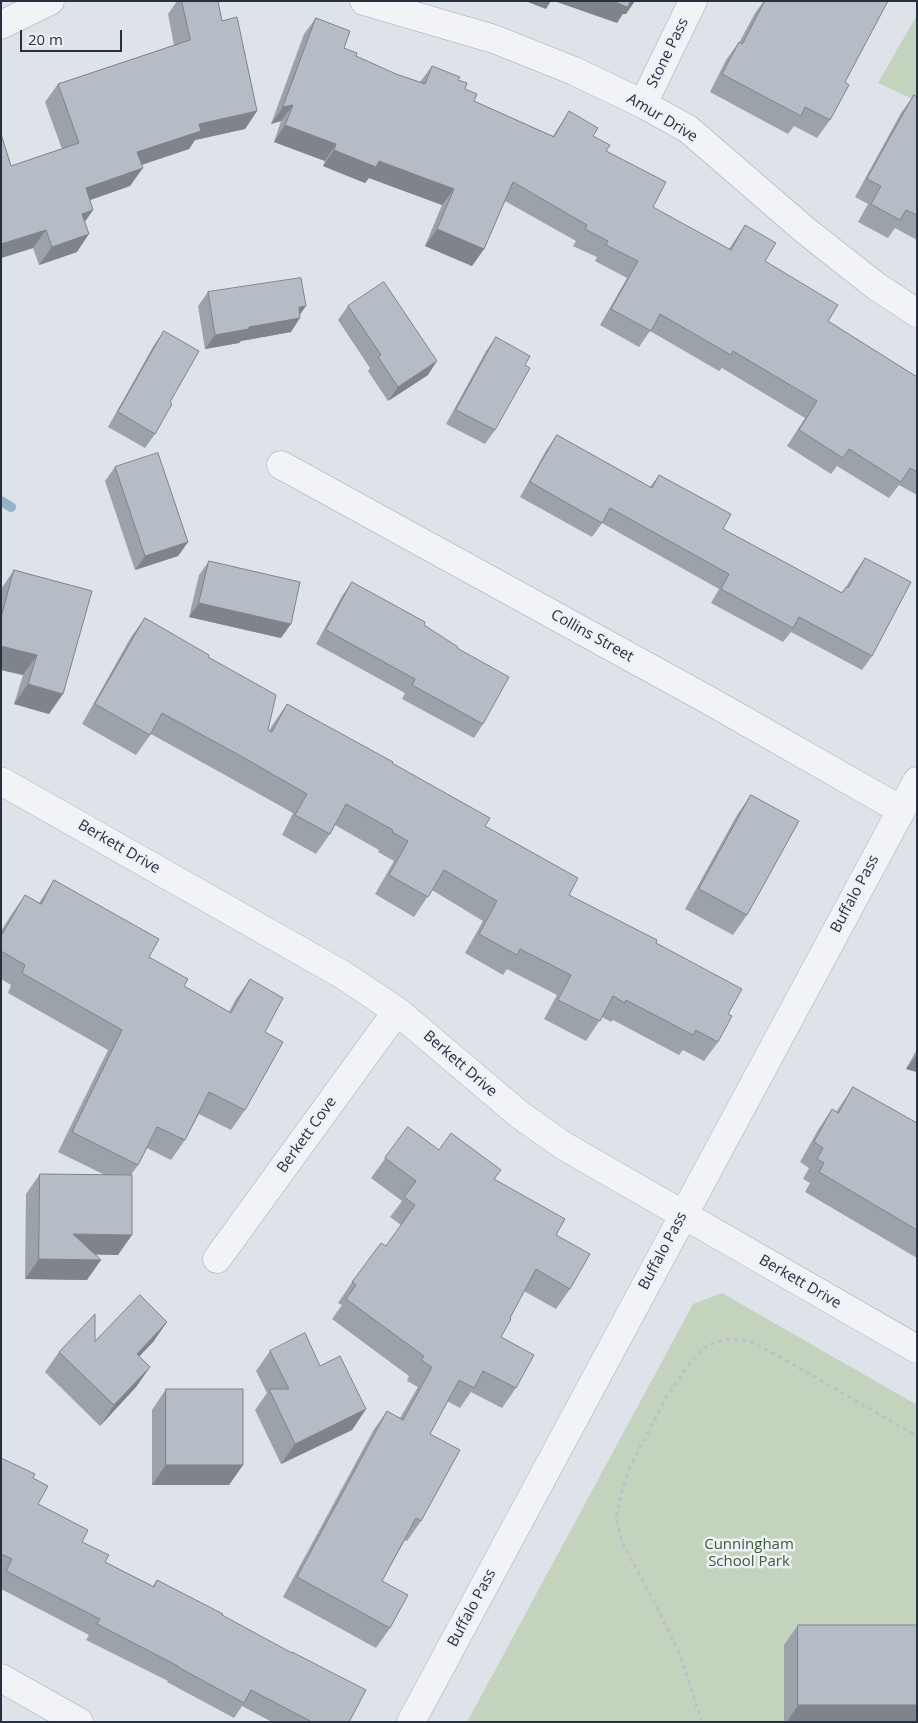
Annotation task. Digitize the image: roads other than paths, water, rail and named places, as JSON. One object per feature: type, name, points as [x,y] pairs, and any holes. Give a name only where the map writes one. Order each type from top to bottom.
[{"type":"street","points":[[1,25],[50,1]]},
{"type":"street","name":"Amur Drive","points":[[364,1],[494,40],[574,71],[643,104],[688,129],[806,231],[876,286],[917,313]]},
{"type":"street","name":"Stone Pass","points":[[643,104],[693,1]]},
{"type":"street","name":"Collins Street","points":[[281,465],[718,706],[901,810]]},
{"type":"street","name":"Berkett Drive","points":[[1,781],[343,975],[397,1011],[520,1115],[564,1146],[917,1349]]},
{"type":"street","name":"Buffalo Pass","points":[[411,1722],[917,781]]},
{"type":"street","name":"Berkett Cove","points":[[217,1259],[397,1011]]},
{"type":"street","points":[[1,1678],[79,1722]]},
{"type":"waterway","points":[[1,501],[11,507]]},
{"type":"park label","name":"Cunningham School Park","points":[[749,1554]]}]
